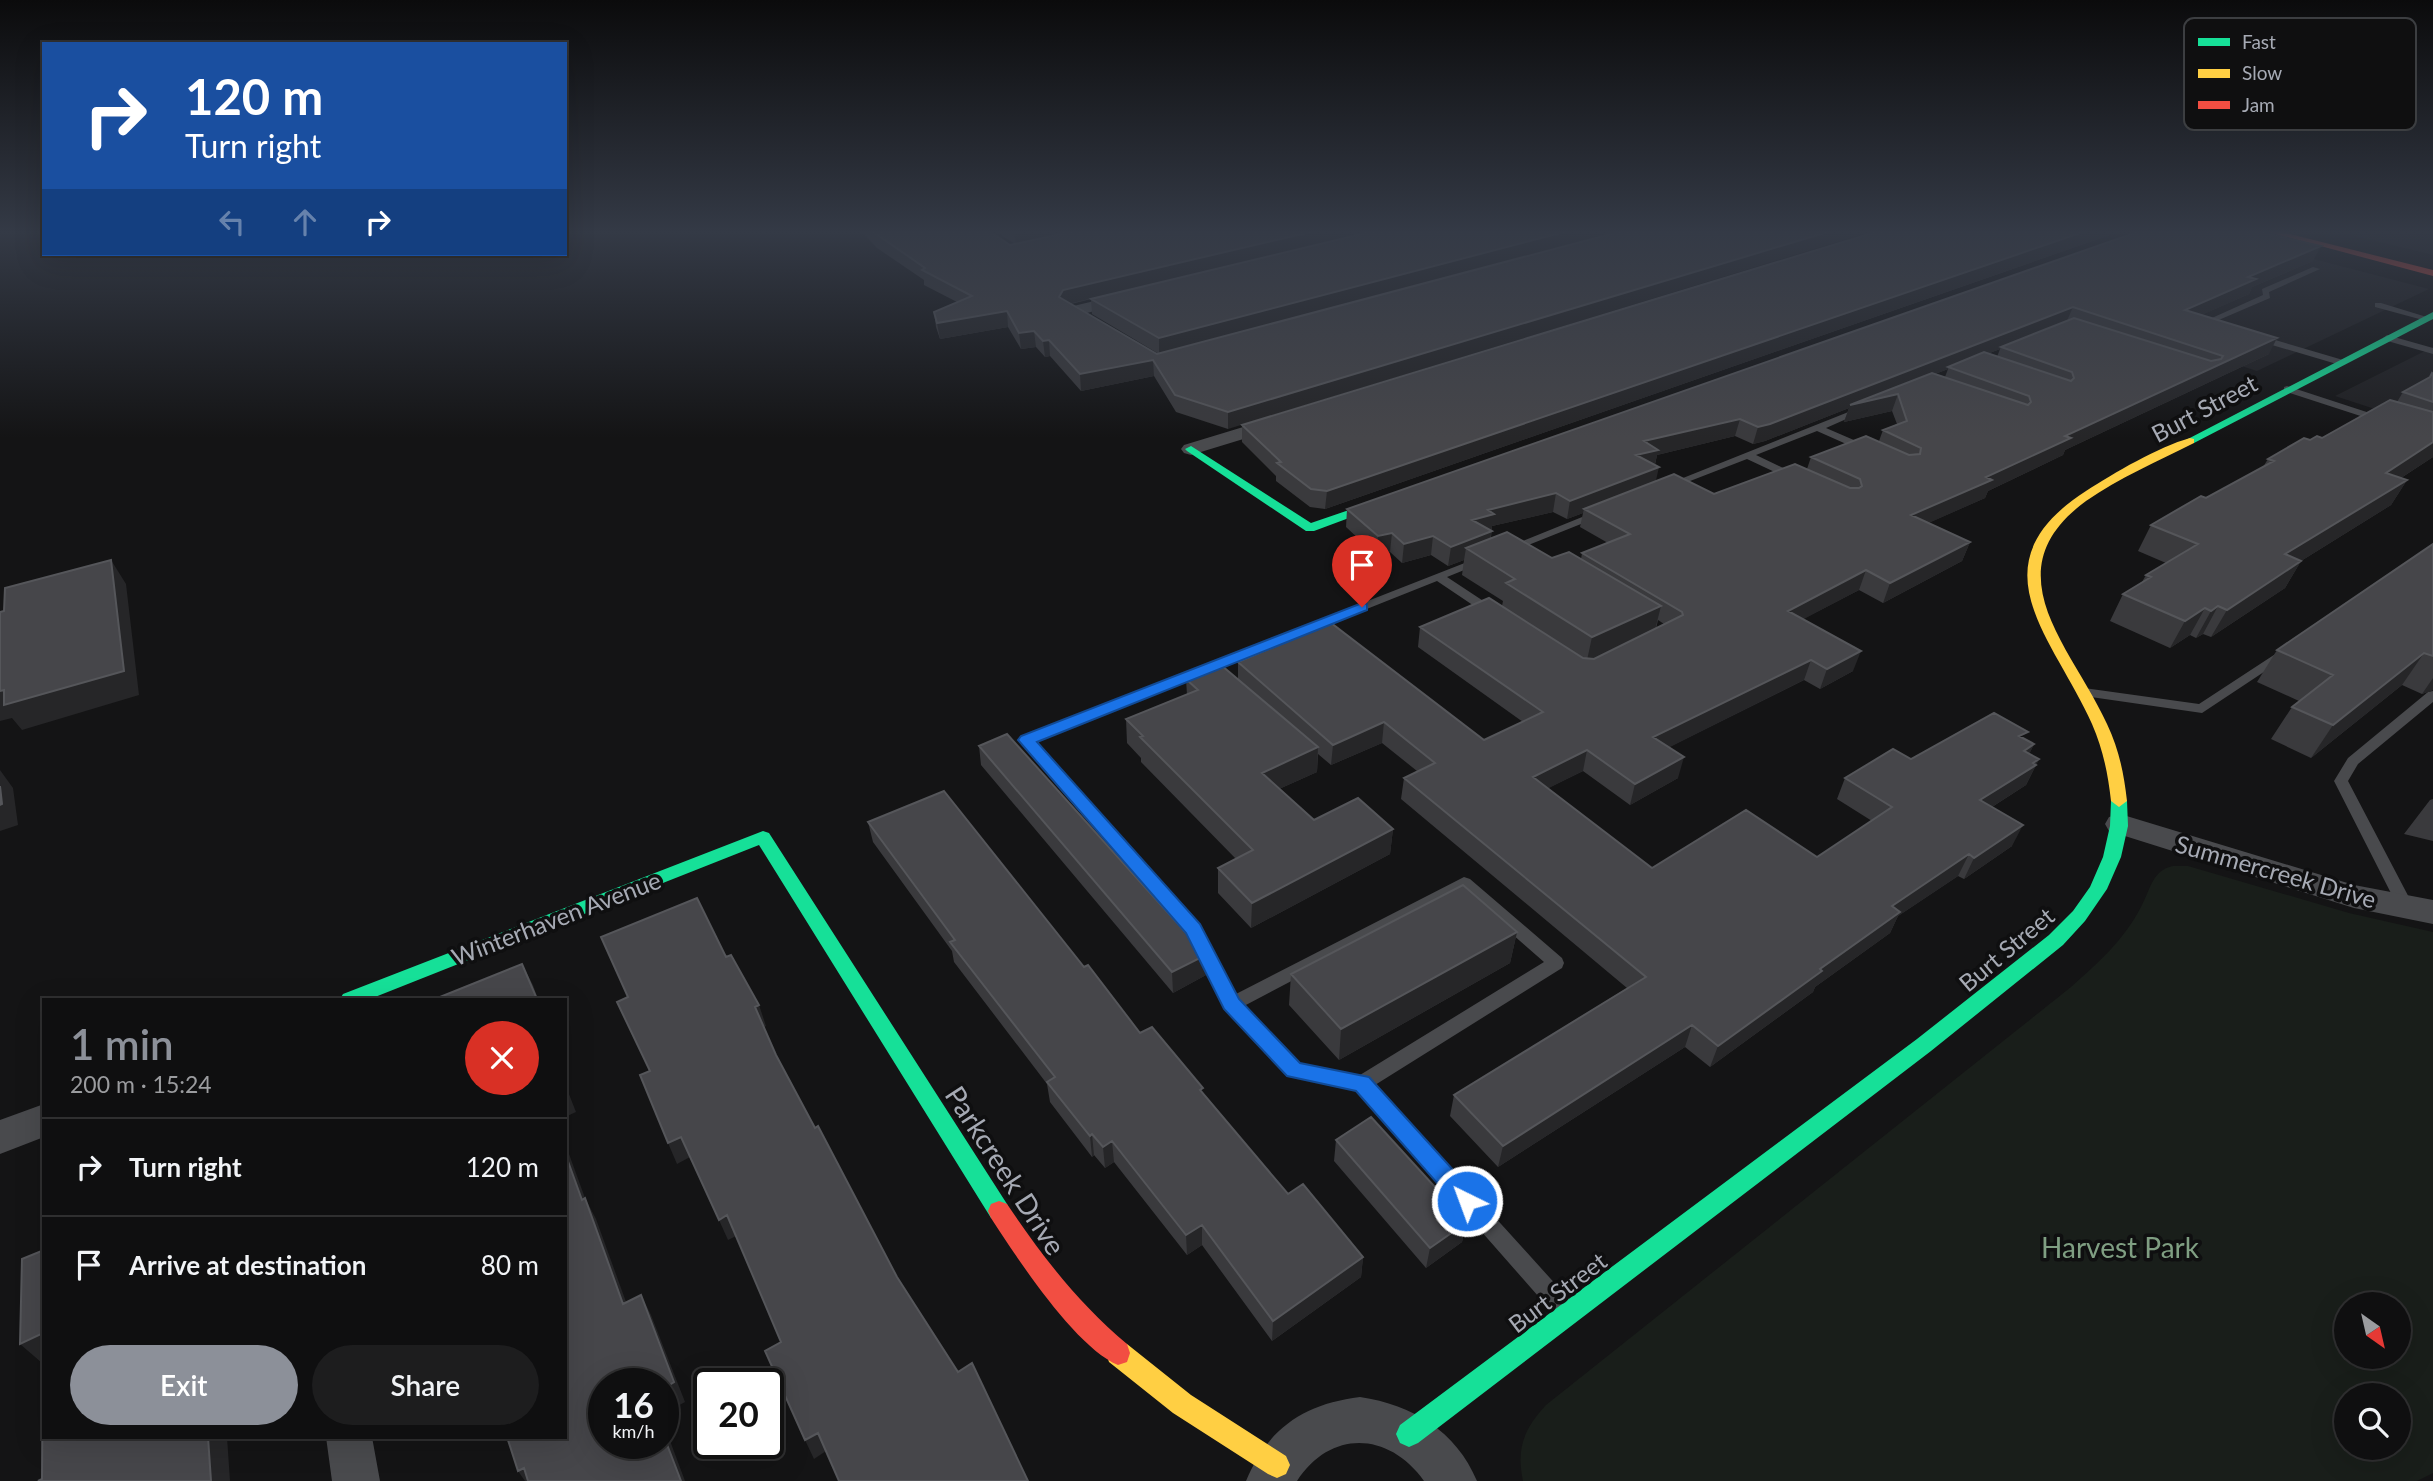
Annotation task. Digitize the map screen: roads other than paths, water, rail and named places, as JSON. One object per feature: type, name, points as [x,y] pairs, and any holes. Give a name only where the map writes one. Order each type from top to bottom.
[{"type":"street","points":[[1093,324],[1071,312],[1118,300]]},
{"type":"street","name":"Burt Street","points":[[1409,1434],[1567,1312],[1952,1024],[2049,946],[2077,919],[2097,890],[2116,848],[2121,804],[2112,757],[2083,692],[2038,608],[2033,587],[2034,566],[2044,535],[2058,517],[2076,501],[2430,316]]},
{"type":"street","points":[[1191,449],[1297,416]]},
{"type":"street","points":[[1191,449],[1310,528],[1415,491]]},
{"type":"street","name":"Summercreek Drive","points":[[2120,824],[2354,896],[2420,909]]},
{"type":"street","name":"Winterhaven Avenue","points":[[353,998],[763,837]]},
{"type":"street","name":"Parkcreek Drive","points":[[763,837],[1036,1269],[1088,1329],[1274,1473]]},
{"type":"street","points":[[0,1137],[42,1120]]},
{"type":"street","points":[[1274,1473],[1289,1449],[1308,1432],[1338,1421],[1367,1419],[1409,1434],[1432,1451],[1453,1481]]},
{"type":"street","points":[[349,1439],[356,1481]]},
{"type":"lane","points":[[2220,326],[2207,322],[2258,300]]},
{"type":"lane","points":[[2378,304],[2430,316]]},
{"type":"lane","points":[[2245,334],[2340,362]]},
{"type":"lane","points":[[2387,338],[2433,351]]},
{"type":"lane","points":[[2287,389],[2397,425]]},
{"type":"lane","points":[[1658,490],[1878,403]]},
{"type":"lane","points":[[1816,427],[1874,453]]},
{"type":"lane","points":[[1746,455],[1803,481]]},
{"type":"lane","points":[[1567,1312],[1362,1083],[1294,1070],[1231,1004],[1193,929],[1026,740],[1214,672],[1438,577],[1526,548],[1608,510]]},
{"type":"lane","points":[[1438,577],[1506,621]]},
{"type":"lane","points":[[2083,692],[2202,709],[2290,647]]},
{"type":"lane","points":[[2420,909],[2341,780],[2353,761],[2433,695]]},
{"type":"lane","points":[[1231,1004],[1464,883],[1556,962],[1362,1083]]},
{"type":"park label","name":"Harvest Park","points":[[2120,1247]]}]
